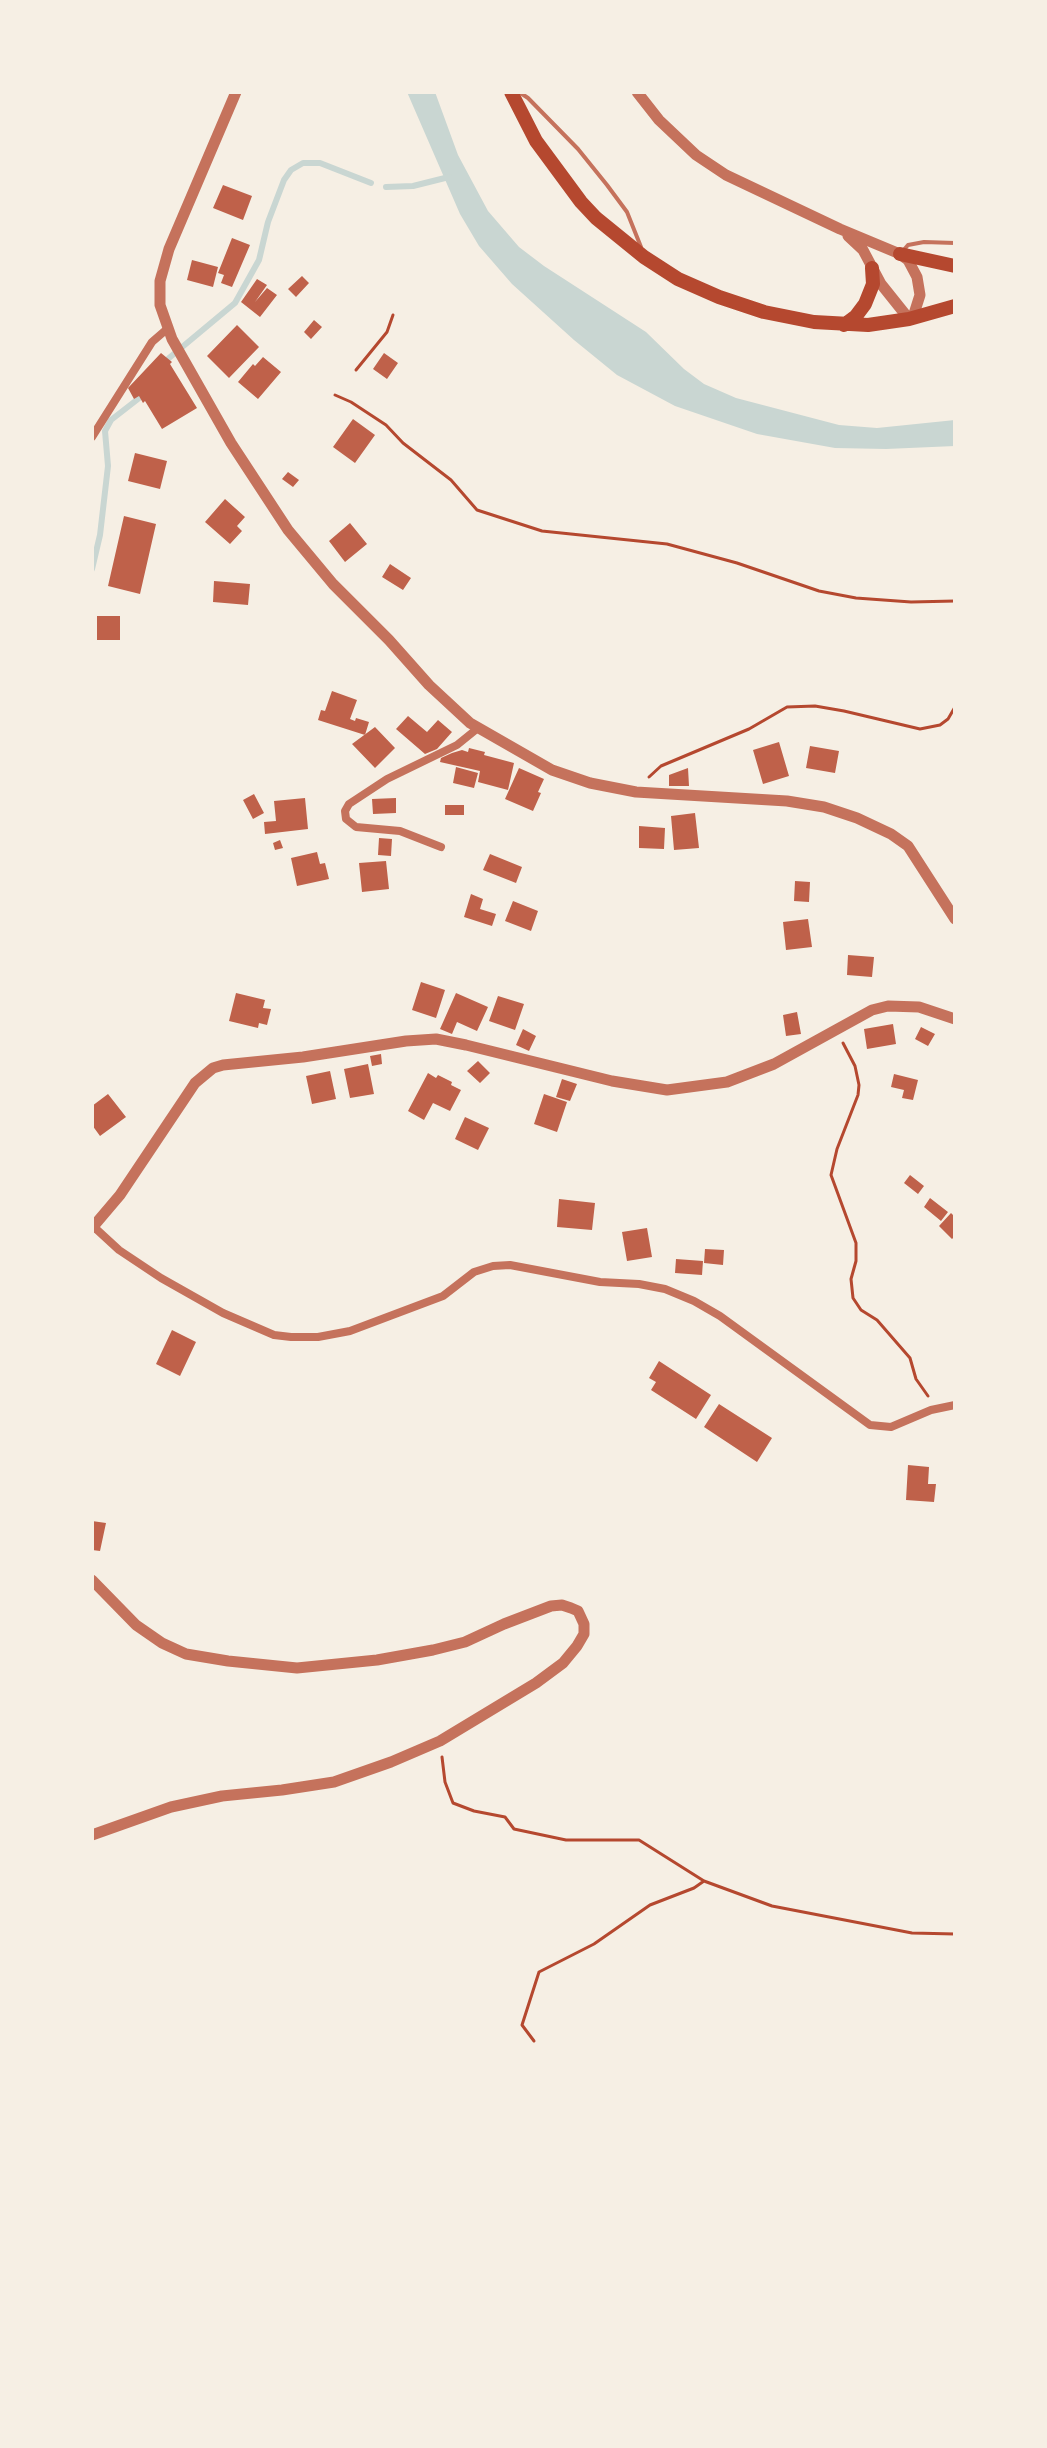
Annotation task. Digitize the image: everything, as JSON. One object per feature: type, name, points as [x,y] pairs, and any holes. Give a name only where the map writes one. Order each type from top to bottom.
[{"type":"main road","points":[[511,92],[536,141],[581,202],[644,257],[687,283],[786,318],[843,325],[868,325],[911,318],[955,306]]},
{"type":"main road","points":[[900,254],[955,266]]},
{"type":"main road","points":[[843,325],[856,316],[865,304],[873,284],[872,268]]},
{"type":"street","points":[[236,92],[163,267],[160,305],[169,334],[231,443],[288,530],[333,584],[451,706],[478,728],[552,770],[572,778],[645,792],[787,801],[824,807],[857,818],[908,846],[955,919]]},
{"type":"street","points":[[637,92],[659,120],[696,155],[726,175],[908,260],[917,277],[920,295],[911,318],[894,302],[863,250],[840,229]]},
{"type":"street","points":[[92,437],[152,342],[169,334]]},
{"type":"street","points":[[441,847],[400,831],[356,827],[346,819],[345,811],[349,804],[387,779],[457,745],[478,728]]},
{"type":"street","points":[[955,1019],[919,1007],[888,1006],[872,1010],[774,1064],[727,1082],[667,1090],[612,1081],[436,1039],[223,1065],[213,1068],[195,1083],[120,1195],[93,1227],[119,1250],[161,1278],[223,1313],[274,1335],[318,1337],[350,1331],[443,1296],[474,1272],[510,1265],[600,1282],[665,1289],[694,1301],[720,1316],[870,1425],[891,1427],[955,1405]]},
{"type":"street","points":[[92,1580],[136,1625],[162,1643],[186,1654],[297,1668],[377,1660],[443,1648],[551,1606],[562,1605],[578,1611],[584,1624],[584,1634],[563,1663],[536,1683],[440,1741],[334,1782],[197,1801],[92,1835]]},
{"type":"lane","points":[[519,92],[578,149],[607,185],[627,212],[644,257]]},
{"type":"lane","points":[[900,254],[908,245],[955,243]]},
{"type":"path","points":[[356,370],[387,332],[393,315]]},
{"type":"path","points":[[335,395],[386,425],[403,443],[451,480],[477,510],[542,531],[667,544],[737,563],[819,591],[856,598],[955,601]]},
{"type":"path","points":[[645,792],[649,776],[661,766],[749,729],[787,707],[815,706],[920,729],[940,725],[955,707]]},
{"type":"path","points":[[836,1029],[855,1066],[859,1085],[831,1175],[856,1243],[856,1261],[851,1279],[853,1298],[861,1310],[877,1320],[910,1358],[920,1387],[942,1408]]},
{"type":"path","points":[[440,1741],[445,1782],[453,1803],[505,1817],[514,1829],[566,1840],[639,1840],[704,1881],[772,1906],[912,1933],[955,1934]]},
{"type":"path","points":[[534,2041],[522,2025],[539,1972],[594,1944],[650,1905],[704,1881]]},
{"type":"shaded area","points":[[407,92],[435,92],[458,155],[488,211],[519,247],[646,332],[704,384],[736,398],[839,425],[877,428],[955,420],[955,446],[835,448],[757,434],[675,406],[617,375],[512,284],[479,246],[460,214]]},
{"type":"building","points":[[223,185],[252,196],[243,220],[213,208]]},
{"type":"building","points":[[232,238],[250,245],[232,287],[221,283],[224,275],[218,273]]},
{"type":"building","points":[[192,260],[218,267],[213,287],[187,280]]},
{"type":"building","points":[[302,276],[309,283],[296,297],[288,289]]},
{"type":"building","points":[[257,279],[267,285],[255,302],[267,288],[277,295],[260,317],[241,302]]},
{"type":"building","points":[[314,320],[322,327],[311,339],[304,332]]},
{"type":"building","points":[[237,325],[259,347],[229,378],[207,356]]},
{"type":"building","points":[[161,353],[172,362],[170,364],[197,408],[162,429],[145,401],[143,403],[139,396],[134,399],[128,388]]},
{"type":"building","points":[[384,353],[398,363],[387,379],[373,369]]},
{"type":"building","points":[[263,357],[281,372],[258,399],[238,382]]},
{"type":"building","points":[[353,419],[375,435],[355,463],[333,447]]},
{"type":"building","points":[[135,453],[167,461],[160,489],[128,481]]},
{"type":"building","points":[[288,472],[299,480],[293,487],[282,479]]},
{"type":"building","points":[[225,499],[245,517],[237,526],[242,531],[230,544],[205,522]]},
{"type":"building","points":[[124,516],[156,524],[140,594],[108,586]]},
{"type":"building","points":[[350,523],[367,544],[345,562],[329,541]]},
{"type":"building","points":[[390,564],[411,578],[403,590],[382,577]]},
{"type":"building","points":[[214,581],[250,584],[248,605],[213,602]]},
{"type":"building","points":[[97,616],[120,616],[120,640],[97,640]]},
{"type":"building","points":[[332,691],[357,700],[350,719],[369,722],[365,735],[318,720]]},
{"type":"building","points":[[408,716],[427,732],[438,720],[452,732],[437,749],[425,754],[396,729]]},
{"type":"building","points":[[375,727],[395,748],[375,768],[352,744]]},
{"type":"building","points":[[779,742],[789,776],[763,784],[753,750]]},
{"type":"building","points":[[810,746],[839,751],[835,773],[806,768]]},
{"type":"building","points":[[469,748],[514,763],[508,790],[478,782],[480,771],[440,762],[441,758],[452,753],[468,752]]},
{"type":"building","points":[[456,767],[478,773],[474,788],[453,783]]},
{"type":"building","points":[[519,768],[544,779],[533,811],[505,799]]},
{"type":"building","points":[[688,768],[689,786],[669,786],[669,775]]},
{"type":"building","points":[[254,794],[264,813],[253,819],[243,800]]},
{"type":"building","points":[[305,798],[308,829],[265,834],[264,822],[276,821],[274,801]]},
{"type":"building","points":[[396,798],[396,813],[373,814],[372,799]]},
{"type":"building","points":[[445,805],[464,805],[464,815],[445,815]]},
{"type":"building","points":[[695,813],[699,848],[674,850],[671,816]]},
{"type":"building","points":[[639,826],[665,828],[664,849],[639,848]]},
{"type":"building","points":[[379,838],[392,839],[391,856],[378,855]]},
{"type":"building","points":[[280,840],[283,848],[275,850],[273,843]]},
{"type":"building","points":[[317,852],[320,864],[325,863],[329,879],[297,886],[291,858]]},
{"type":"building","points":[[490,854],[522,867],[516,883],[483,870]]},
{"type":"building","points":[[386,861],[389,889],[362,892],[359,863]]},
{"type":"building","points":[[795,881],[810,882],[809,902],[794,901]]},
{"type":"building","points":[[471,894],[483,899],[480,909],[496,914],[492,926],[464,917]]},
{"type":"building","points":[[513,901],[538,911],[531,931],[505,921]]},
{"type":"building","points":[[808,919],[812,947],[786,950],[783,922]]},
{"type":"building","points":[[848,955],[874,957],[872,977],[847,975]]},
{"type":"building","points":[[421,982],[445,990],[436,1018],[412,1010]]},
{"type":"building","points":[[236,993],[265,1000],[263,1008],[271,1009],[267,1025],[259,1023],[258,1028],[229,1021]]},
{"type":"building","points":[[456,993],[488,1007],[477,1031],[457,1022],[452,1034],[440,1029]]},
{"type":"building","points":[[498,996],[524,1004],[515,1030],[489,1021]]},
{"type":"building","points":[[797,1012],[801,1034],[786,1036],[783,1015]]},
{"type":"building","points":[[893,1024],[896,1044],[867,1049],[864,1029]]},
{"type":"building","points":[[921,1027],[935,1034],[928,1046],[915,1039]]},
{"type":"building","points":[[523,1029],[536,1036],[529,1051],[516,1045]]},
{"type":"building","points":[[381,1054],[382,1064],[372,1066],[370,1056]]},
{"type":"building","points":[[478,1061],[490,1073],[480,1083],[467,1071]]},
{"type":"building","points":[[368,1064],[374,1094],[350,1098],[344,1069]]},
{"type":"building","points":[[330,1071],[336,1099],[312,1104],[306,1076]]},
{"type":"building","points":[[428,1073],[452,1082],[451,1085],[461,1090],[450,1111],[433,1103],[424,1120],[408,1111]]},
{"type":"building","points":[[894,1074],[918,1080],[913,1100],[902,1098],[904,1090],[891,1087]]},
{"type":"building","points":[[562,1079],[577,1084],[570,1101],[556,1097]]},
{"type":"building","points":[[108,1094],[126,1117],[100,1136],[92,1125],[92,1106]]},
{"type":"building","points":[[544,1094],[567,1102],[557,1132],[534,1124]]},
{"type":"building","points":[[465,1117],[489,1128],[478,1150],[455,1139]]},
{"type":"building","points":[[910,1175],[924,1186],[918,1194],[904,1183]]},
{"type":"building","points":[[930,1198],[948,1212],[941,1221],[924,1207]]},
{"type":"building","points":[[559,1199],[595,1203],[592,1230],[557,1227]]},
{"type":"building","points":[[951,1213],[955,1217],[955,1236],[952,1239],[939,1226]]},
{"type":"building","points":[[647,1228],[652,1257],[627,1261],[622,1232]]},
{"type":"building","points":[[705,1249],[724,1250],[723,1265],[704,1263]]},
{"type":"building","points":[[676,1259],[703,1261],[702,1275],[675,1273]]},
{"type":"building","points":[[172,1330],[196,1342],[180,1376],[156,1364]]},
{"type":"building","points":[[659,1361],[711,1395],[696,1419],[651,1390],[656,1382],[649,1378]]},
{"type":"building","points":[[719,1404],[772,1438],[757,1462],[704,1427]]},
{"type":"building","points":[[908,1465],[929,1467],[928,1484],[936,1484],[934,1502],[906,1500]]},
{"type":"building","points":[[92,1521],[106,1523],[100,1551],[92,1550]]},
{"type":"waterway","points":[[169,358],[235,303],[259,260],[268,222],[291,170],[303,163],[320,163],[371,183]]},
{"type":"waterway","points":[[386,187],[413,186],[449,177]]},
{"type":"waterway","points":[[92,569],[100,535],[108,466],[105,431],[111,420],[138,399]]}]
